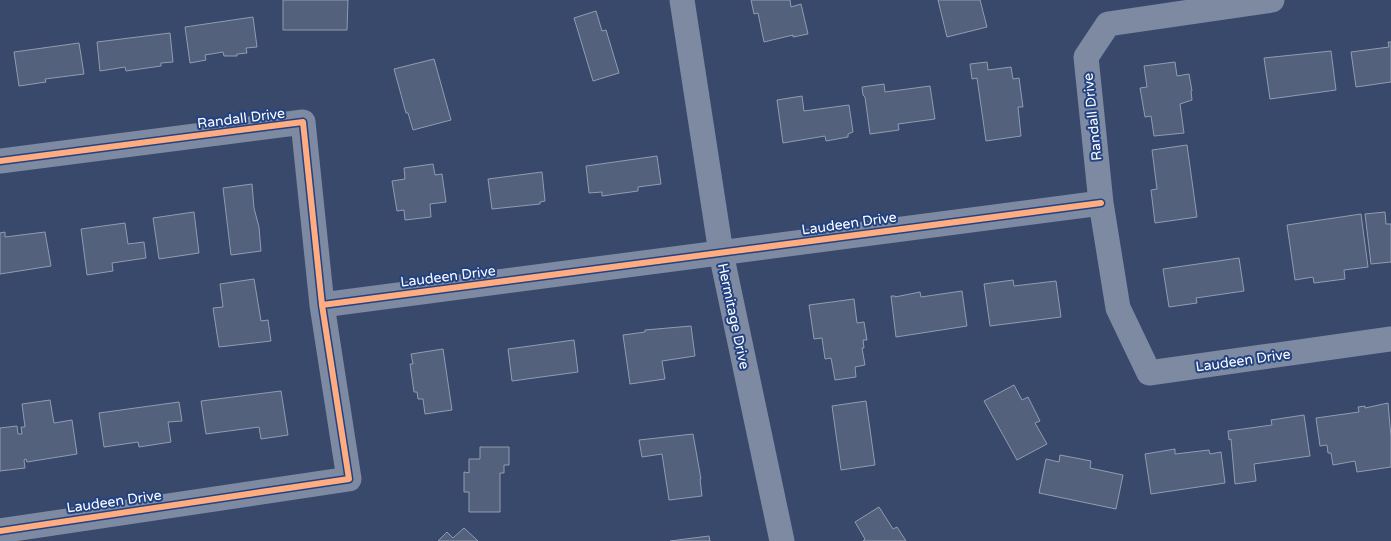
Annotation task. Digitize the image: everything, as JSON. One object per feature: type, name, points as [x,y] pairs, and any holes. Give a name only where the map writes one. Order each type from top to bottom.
[{"type":"street","name":"Hermitage Drive","points":[[682,0],[721,253],[782,541]]},
{"type":"street","name":"Randall Drive","points":[[1101,203],[1086,57],[1108,24],[1272,0]]},
{"type":"street","name":"Randall Drive","points":[[0,161],[303,122],[322,305]]},
{"type":"street","name":"Laudeen Drive","points":[[0,531],[350,479],[322,305],[1101,203],[1118,308],[1149,373],[1391,339]]},
{"type":"building","points":[[283,0],[348,0],[347,30],[283,30]]},
{"type":"building","points":[[751,0],[790,0],[791,7],[801,4],[808,34],[793,37],[793,35],[764,42],[758,13],[754,14]]},
{"type":"building","points":[[938,0],[980,0],[987,27],[947,37]]},
{"type":"building","points":[[596,11],[602,31],[606,30],[619,73],[593,81],[574,18]]},
{"type":"building","points":[[253,17],[257,47],[246,48],[247,53],[237,54],[237,56],[224,56],[223,52],[205,55],[206,60],[190,63],[185,27]]},
{"type":"building","points":[[170,33],[173,62],[161,63],[161,66],[126,71],[125,67],[100,71],[97,42]]},
{"type":"building","points":[[1388,42],[1391,42],[1391,82],[1356,87],[1351,52],[1389,47]]},
{"type":"building","points":[[79,43],[84,74],[45,79],[46,82],[19,86],[14,52]]},
{"type":"building","points":[[1331,51],[1336,90],[1270,99],[1264,58]]},
{"type":"building","points":[[434,59],[451,120],[413,130],[408,113],[406,113],[394,69]]},
{"type":"building","points":[[987,62],[988,70],[1011,67],[1013,79],[1019,78],[1023,107],[1018,107],[1021,136],[986,141],[977,78],[972,79],[970,64]]},
{"type":"building","points":[[1175,62],[1177,76],[1189,74],[1192,91],[1192,100],[1180,104],[1184,133],[1154,136],[1151,116],[1145,117],[1140,88],[1147,87],[1144,66]]},
{"type":"building","points":[[884,84],[885,92],[930,86],[935,119],[898,124],[899,130],[870,134],[862,87]]},
{"type":"building","points":[[802,96],[804,111],[849,105],[853,132],[848,134],[848,137],[826,141],[825,136],[783,143],[777,100]]},
{"type":"building","points":[[1187,145],[1197,217],[1155,223],[1151,190],[1157,189],[1152,150]]},
{"type":"building","points":[[657,156],[661,184],[638,187],[638,191],[602,196],[602,192],[589,193],[586,166]]},
{"type":"building","points":[[433,164],[435,175],[442,174],[446,202],[430,204],[431,217],[405,220],[404,210],[397,211],[392,181],[405,179],[404,168]]},
{"type":"building","points":[[542,172],[545,201],[540,202],[540,204],[492,209],[488,179]]},
{"type":"building","points":[[252,184],[261,251],[231,255],[223,188]]},
{"type":"building","points":[[194,212],[199,253],[159,259],[153,218]]},
{"type":"building","points":[[1385,212],[1386,224],[1391,224],[1391,262],[1371,264],[1365,214]]},
{"type":"building","points":[[1361,214],[1368,267],[1344,270],[1345,279],[1314,283],[1313,277],[1295,280],[1287,225]]},
{"type":"building","points":[[125,223],[128,244],[144,242],[146,258],[112,263],[113,271],[87,275],[81,229]]},
{"type":"building","points":[[5,232],[5,237],[45,232],[51,266],[0,274],[0,233]]},
{"type":"building","points":[[1239,258],[1244,291],[1196,298],[1197,303],[1169,307],[1163,269]]},
{"type":"building","points":[[254,279],[261,321],[268,320],[271,341],[219,347],[213,308],[223,307],[220,284]]},
{"type":"building","points":[[1013,280],[1014,286],[1056,281],[1061,317],[990,326],[984,284]]},
{"type":"building","points":[[962,291],[967,326],[896,337],[891,296],[895,297],[920,292],[921,297]]},
{"type":"building","points":[[854,299],[857,323],[864,322],[867,340],[863,340],[864,348],[862,348],[865,365],[855,367],[856,377],[835,380],[831,358],[825,359],[822,338],[814,339],[809,305]]},
{"type":"building","points":[[691,326],[695,356],[662,361],[665,379],[630,384],[623,335],[645,332],[645,330]]},
{"type":"building","points":[[574,340],[578,372],[512,381],[508,349]]},
{"type":"building","points":[[443,349],[452,410],[425,414],[423,399],[418,399],[417,392],[414,392],[410,364],[413,364],[411,354]]},
{"type":"building","points":[[1014,385],[1022,400],[1028,397],[1040,421],[1035,423],[1047,444],[1017,460],[984,401]]},
{"type":"building","points":[[281,391],[288,435],[261,439],[259,427],[206,434],[201,401]]},
{"type":"building","points":[[50,400],[54,423],[72,420],[77,454],[27,462],[26,459],[24,460],[25,468],[0,471],[0,428],[17,426],[18,434],[22,434],[21,427],[25,427],[22,404]]},
{"type":"building","points":[[866,401],[875,465],[841,470],[832,406]]},
{"type":"building","points":[[179,402],[182,421],[168,422],[171,442],[139,447],[138,442],[104,447],[99,413]]},
{"type":"building","points":[[1388,403],[1391,467],[1357,472],[1355,461],[1333,465],[1331,453],[1328,453],[1327,445],[1320,446],[1316,418],[1359,412],[1358,407],[1365,406],[1365,408]]},
{"type":"building","points":[[1304,415],[1310,456],[1254,464],[1256,481],[1235,484],[1231,439],[1229,440],[1228,431],[1272,425],[1271,420]]},
{"type":"building","points":[[693,434],[702,496],[669,500],[662,454],[642,457],[639,440]]},
{"type":"building","points":[[480,447],[509,447],[509,465],[504,465],[504,473],[500,473],[500,512],[469,512],[469,492],[464,492],[464,472],[469,473],[469,459],[480,459]]},
{"type":"building","points":[[1175,449],[1175,454],[1209,450],[1210,454],[1221,452],[1225,483],[1151,494],[1145,454]]},
{"type":"building","points":[[1060,455],[1091,461],[1090,468],[1123,475],[1116,509],[1039,493],[1046,459],[1059,462]]},
{"type":"building","points":[[879,507],[893,529],[897,527],[906,541],[863,541],[865,539],[855,522]]},
{"type":"building","points":[[464,528],[478,541],[438,541],[447,532],[453,538]]},
{"type":"building","points":[[709,536],[710,541],[670,541]]},
{"type":"cycle path","points":[[0,161],[303,122],[322,305],[349,479],[0,531]]},
{"type":"cycle path","points":[[322,305],[1101,203]]}]
